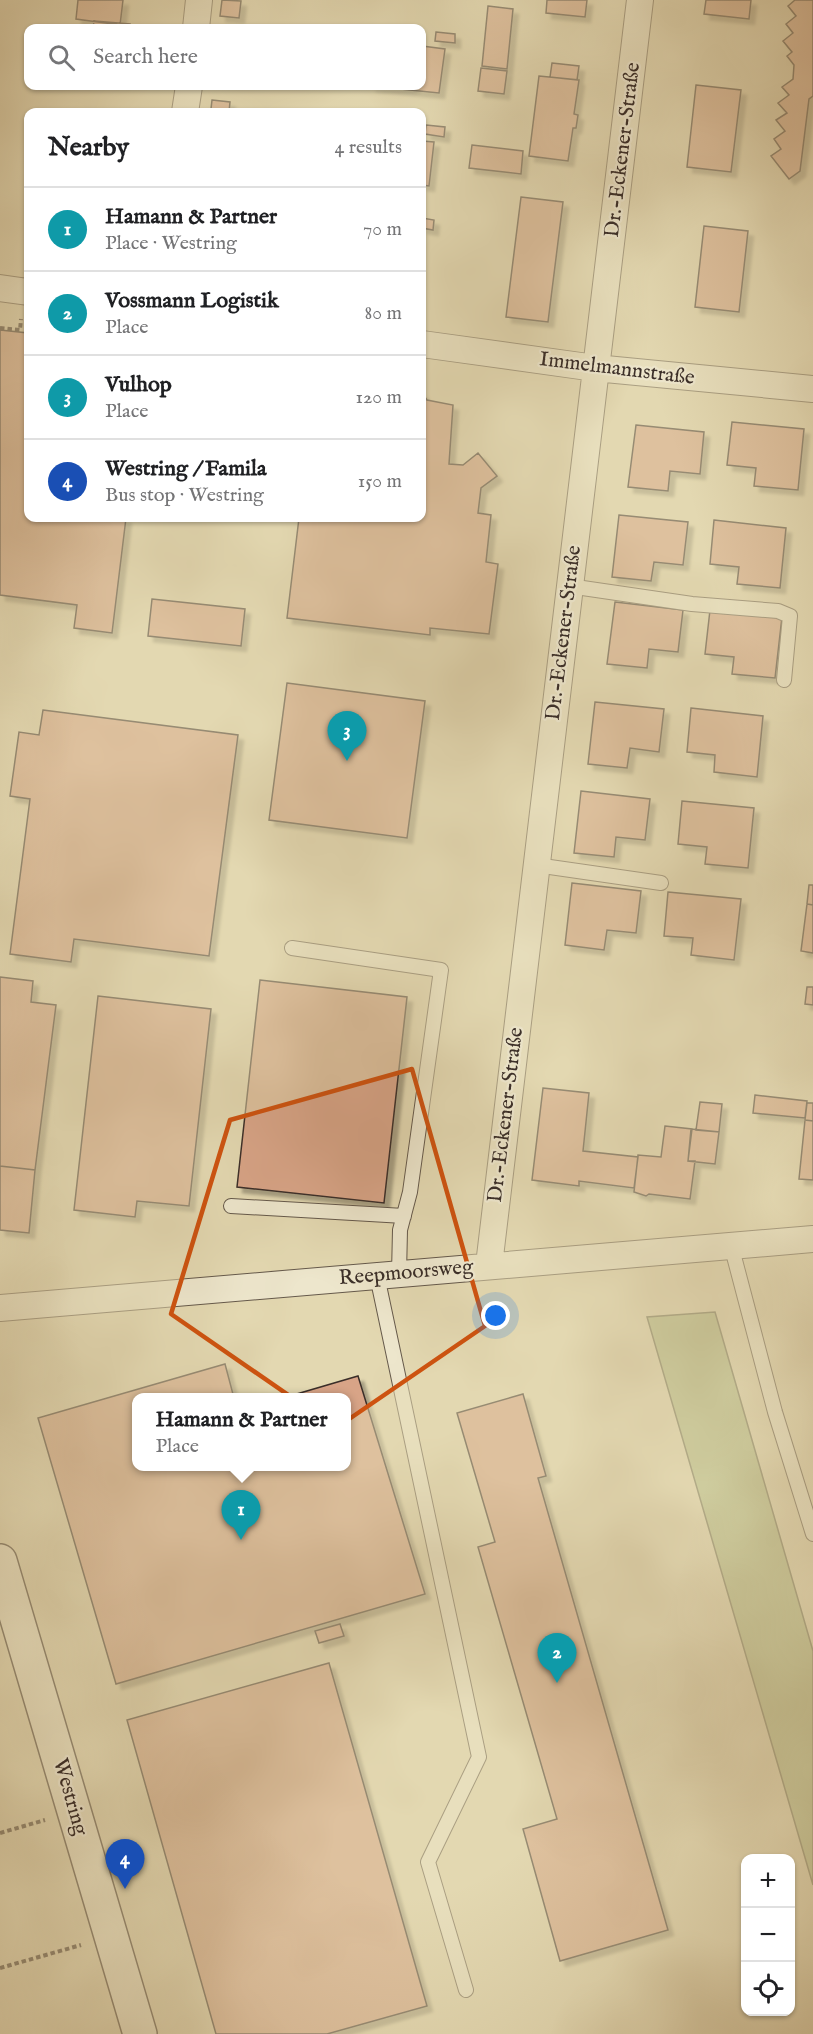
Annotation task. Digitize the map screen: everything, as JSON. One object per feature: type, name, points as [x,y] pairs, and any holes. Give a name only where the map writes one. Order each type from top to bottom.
[{"type":"main road","name":"Westring","points":[[0,1561],[140,2034]]},
{"type":"street","points":[[196,24],[199,0]]},
{"type":"street","name":"Dr.-Eckener-Straße","points":[[489,1265],[640,0]]},
{"type":"street","points":[[186,108],[188,90]]},
{"type":"street","points":[[0,288],[24,291]]},
{"type":"street","name":"Immelmannstraße","points":[[426,345],[595,368],[813,389]]},
{"type":"street","name":"Reepmoorsweg","points":[[0,1308],[813,1239]]},
{"type":"lane","points":[[569,586],[692,604],[712,603],[784,613],[790,616],[784,680]]},
{"type":"lane","points":[[536,865],[661,883]]},
{"type":"lane","points":[[292,948],[441,970],[410,1192],[388,1275],[479,1757],[428,1862],[466,1990]]},
{"type":"lane","points":[[231,1206],[404,1216]]},
{"type":"lane","points":[[731,1245],[775,1412],[813,1534]]},
{"type":"path","points":[[0,328],[20,330]]},
{"type":"path","points":[[0,1833],[75,1813]]},
{"type":"path","points":[[0,1968],[111,1936]]},
{"type":"highlighted area","points":[[412,1069],[485,1326],[336,1428],[171,1314],[230,1120]]},
{"type":"green space","points":[[715,1312],[813,1651],[813,1885],[647,1317]]},
{"type":"building","points":[[78,0],[123,0],[120,24],[76,19]]},
{"type":"building","points":[[222,0],[241,1],[239,18],[220,16]]},
{"type":"building","points":[[547,0],[587,0],[585,17],[546,13]]},
{"type":"building","points":[[706,0],[751,0],[749,19],[704,14]]},
{"type":"building","points":[[795,0],[813,0],[813,96],[809,99],[800,171],[789,179],[771,156],[781,149],[774,139],[785,131],[776,120],[787,113],[778,103],[789,95],[782,87],[793,79],[794,65],[787,56],[792,52],[783,41],[793,33],[786,24],[796,16],[788,6]]},
{"type":"building","points":[[488,6],[513,9],[507,69],[482,66]]},
{"type":"building","points":[[94,21],[130,24],[94,24]]},
{"type":"building","points":[[436,32],[455,34],[455,43],[435,41]]},
{"type":"building","points":[[426,47],[445,49],[439,93],[409,90],[426,90]]},
{"type":"building","points":[[552,63],[579,66],[577,80],[550,77]]},
{"type":"building","points":[[481,68],[507,71],[504,94],[478,91]]},
{"type":"building","points":[[539,76],[579,80],[574,114],[578,115],[576,128],[573,128],[568,161],[529,156]]},
{"type":"building","points":[[696,85],[741,90],[731,172],[687,167]]},
{"type":"building","points":[[212,100],[230,102],[229,108],[211,108]]},
{"type":"building","points":[[426,125],[445,127],[444,137],[426,134]]},
{"type":"building","points":[[426,141],[434,142],[429,186],[426,186]]},
{"type":"building","points":[[472,145],[523,151],[521,174],[469,168]]},
{"type":"building","points":[[521,197],[563,202],[548,322],[506,317]]},
{"type":"building","points":[[426,219],[434,220],[433,230],[426,229]]},
{"type":"building","points":[[704,226],[748,231],[739,312],[695,307]]},
{"type":"building","points":[[0,330],[24,333],[24,522],[126,522],[112,633],[74,628],[77,605],[0,595]]},
{"type":"building","points":[[426,399],[453,405],[449,464],[463,465],[478,453],[497,476],[481,488],[478,513],[491,515],[486,562],[498,564],[489,634],[430,628],[430,635],[287,618],[299,522],[426,522]]},
{"type":"building","points":[[732,422],[804,429],[798,490],[754,486],[756,468],[727,465]]},
{"type":"building","points":[[636,425],[704,432],[700,474],[670,471],[668,491],[628,487]]},
{"type":"building","points":[[619,515],[688,522],[683,565],[654,562],[651,581],[612,577]]},
{"type":"building","points":[[714,520],[786,528],[780,588],[737,584],[739,567],[710,564]]},
{"type":"building","points":[[152,599],[245,609],[241,646],[148,636]]},
{"type":"building","points":[[615,602],[683,610],[678,652],[649,649],[647,668],[607,664]]},
{"type":"building","points":[[710,610],[782,617],[775,678],[732,674],[734,657],[705,654]]},
{"type":"building","points":[[287,683],[425,701],[407,838],[269,820]]},
{"type":"building","points":[[595,702],[664,709],[659,752],[630,748],[627,768],[588,764]]},
{"type":"building","points":[[691,708],[763,716],[757,777],[714,772],[715,755],[687,752]]},
{"type":"building","points":[[43,710],[238,735],[209,956],[74,939],[71,962],[10,954],[30,799],[10,796],[19,732],[39,735]]},
{"type":"building","points":[[581,791],[650,799],[645,840],[616,837],[614,857],[574,853]]},
{"type":"building","points":[[682,801],[754,808],[748,868],[705,864],[707,847],[678,844]]},
{"type":"building","points":[[572,883],[641,891],[636,933],[607,930],[604,950],[565,945]]},
{"type":"building","points":[[809,885],[813,885],[813,905],[807,904]]},
{"type":"building","points":[[668,892],[741,899],[734,960],[691,955],[693,938],[664,936]]},
{"type":"building","points":[[807,904],[813,905],[813,953],[801,951]]},
{"type":"building","points":[[0,977],[33,981],[31,1002],[56,1005],[35,1170],[0,1166]]},
{"type":"building","points":[[260,980],[407,997],[384,1203],[237,1187]]},
{"type":"building","points":[[807,987],[813,987],[813,1005],[805,1004]]},
{"type":"building","points":[[98,996],[211,1009],[189,1206],[137,1201],[135,1217],[74,1210]]},
{"type":"building","points":[[543,1088],[589,1093],[583,1151],[638,1157],[634,1188],[579,1181],[579,1186],[532,1180]]},
{"type":"building","points":[[755,1095],[807,1101],[805,1118],[753,1113]]},
{"type":"building","points":[[700,1102],[722,1104],[719,1132],[696,1130]]},
{"type":"building","points":[[807,1103],[813,1103],[813,1121],[805,1120]]},
{"type":"building","points":[[805,1120],[813,1121],[813,1180],[799,1179]]},
{"type":"building","points":[[665,1126],[692,1129],[688,1161],[695,1161],[690,1199],[649,1194],[646,1196],[634,1192],[638,1155],[661,1157]]},
{"type":"building","points":[[691,1129],[719,1132],[715,1164],[688,1161]]},
{"type":"building","points":[[0,1166],[35,1170],[29,1233],[0,1230]]},
{"type":"building","points":[[225,1364],[233,1393],[132,1393],[132,1471],[351,1471],[351,1393],[300,1393],[358,1376],[425,1594],[116,1684],[38,1418]]},
{"type":"building","points":[[523,1394],[546,1476],[538,1478],[668,1930],[560,1961],[523,1829],[557,1819],[478,1547],[495,1542],[457,1413]]},
{"type":"building","points":[[340,1624],[344,1636],[319,1643],[315,1631]]},
{"type":"building","points":[[329,1663],[427,2006],[327,2034],[216,2034],[127,1720]]},
{"type":"place","name":"Vulhop","points":[[347,761]]},
{"type":"place","name":"Hamann & Partner","points":[[241,1540]]},
{"type":"place","name":"Vossmann Logistik","points":[[557,1683]]},
{"type":"place","name":"Westring / Famila","points":[[125,1889]]}]
